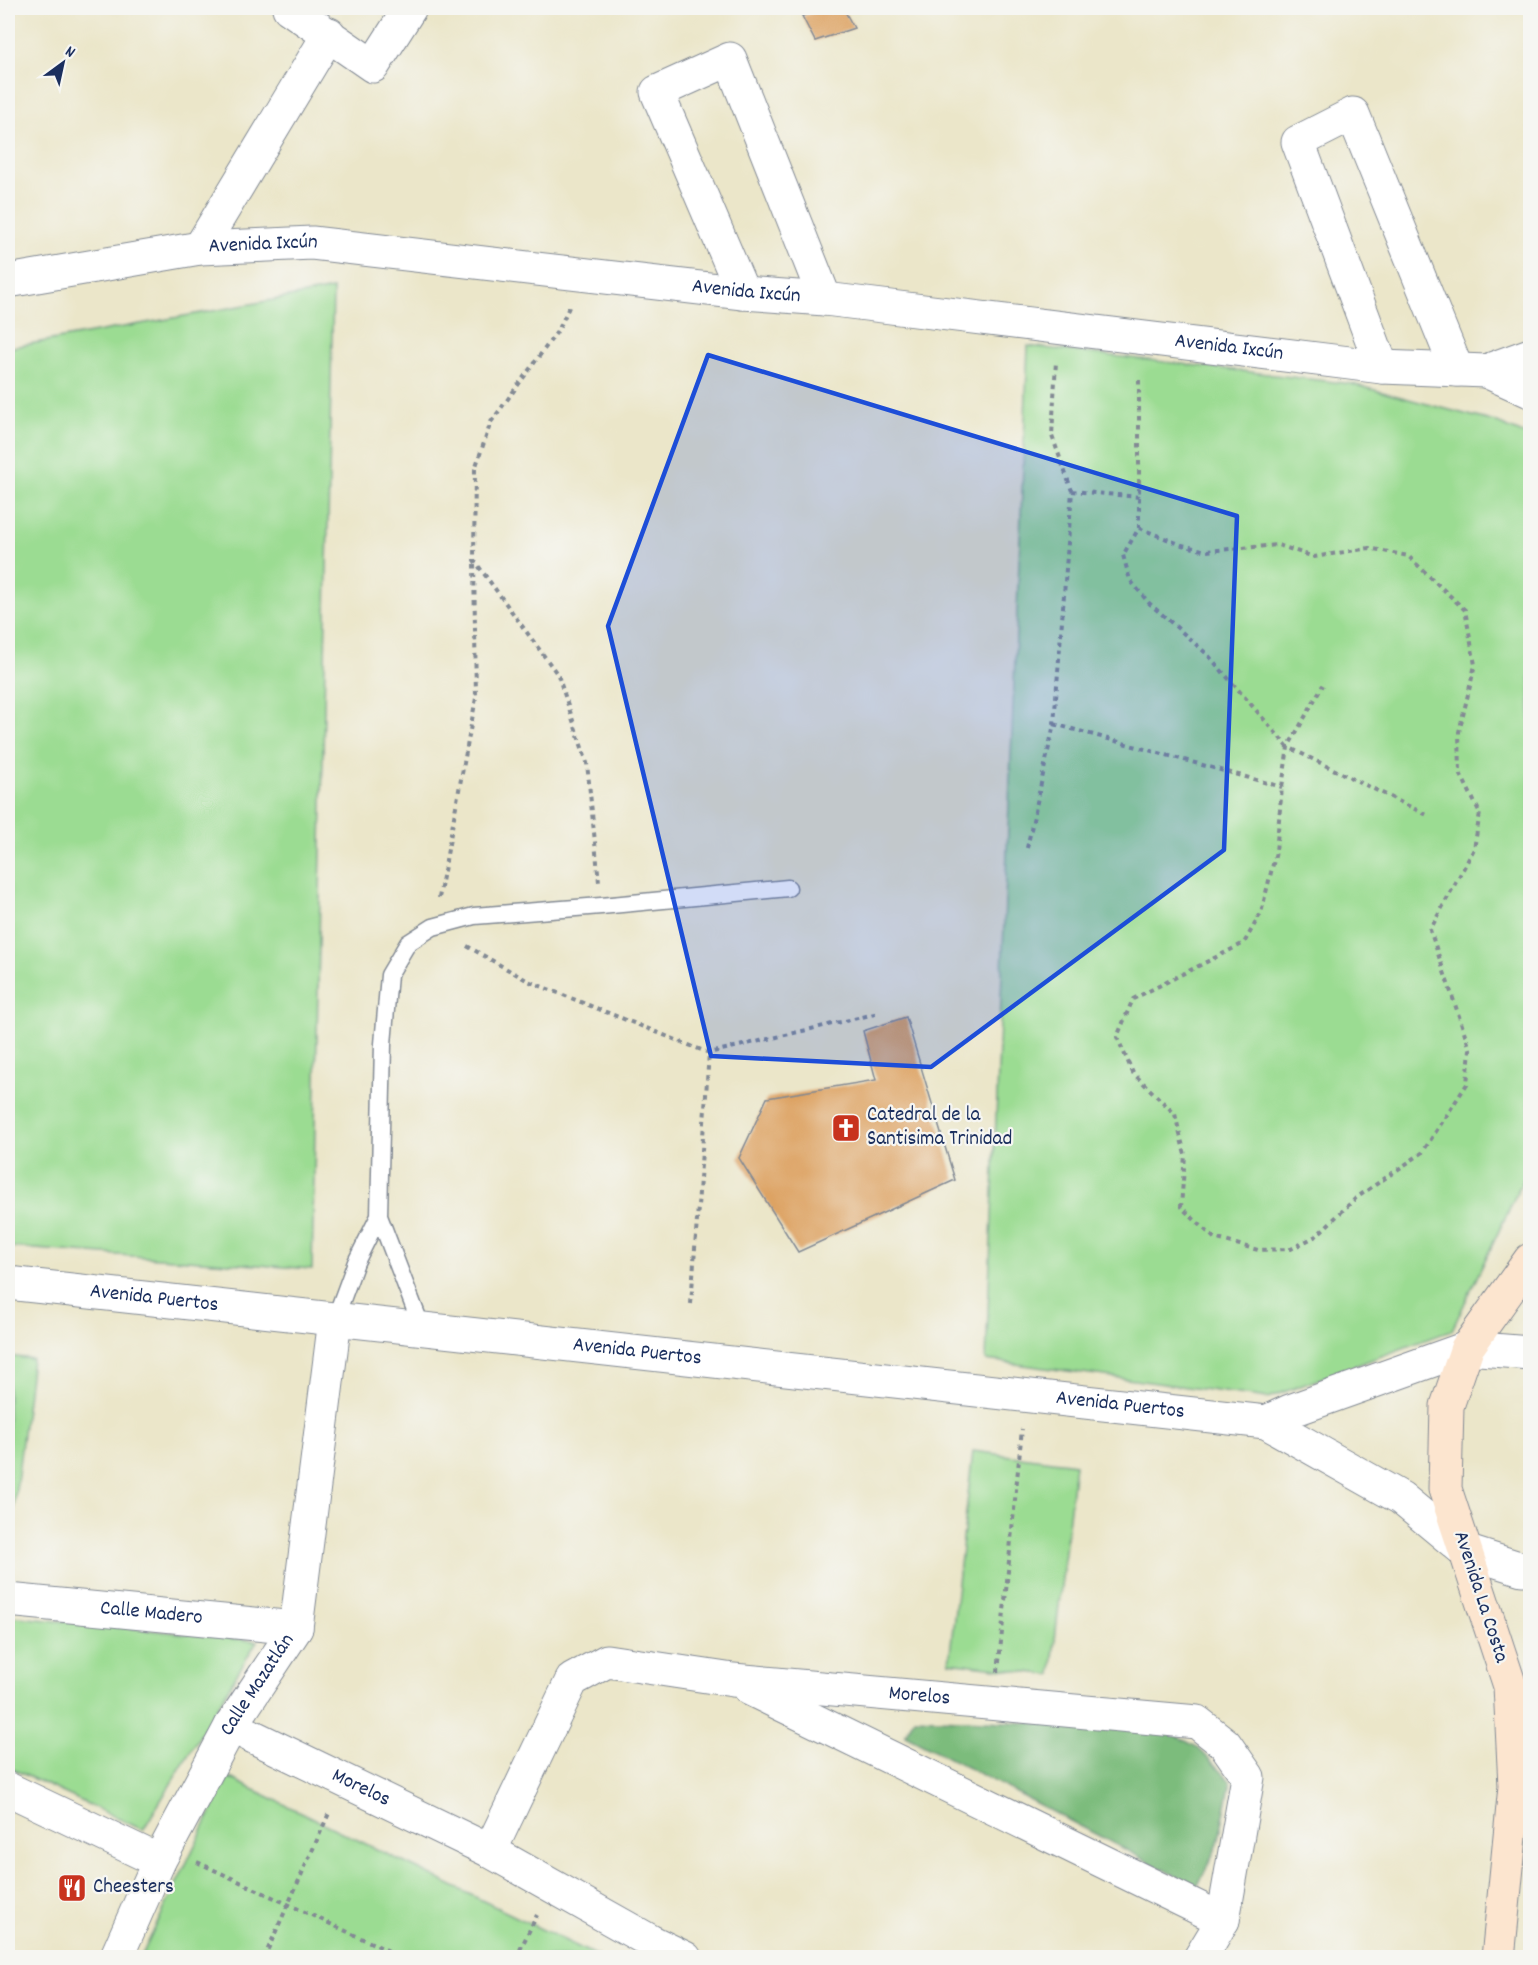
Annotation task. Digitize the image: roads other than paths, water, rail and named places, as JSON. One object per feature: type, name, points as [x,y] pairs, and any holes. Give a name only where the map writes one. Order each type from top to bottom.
[{"type":"main road","name":"Avenida La Costa","points":[[1498,1958],[1515,1786],[1510,1686],[1445,1490],[1447,1406],[1467,1348],[1530,1260]]},
{"type":"street","points":[[289,8],[373,66],[410,8]]},
{"type":"street","points":[[200,248],[329,34]]},
{"type":"street","points":[[743,292],[657,92],[729,59],[825,299]]},
{"type":"street","points":[[1382,367],[1298,142],[1353,114],[1471,371]]},
{"type":"street","name":"Avenida Ixcún","points":[[8,281],[200,248],[312,243],[743,292],[825,299],[1382,367],[1471,371],[1530,391]]},
{"type":"street","name":"Avenida Ixcún","points":[[1471,371],[1530,355]]},
{"type":"street","name":"Avenida Puertos","points":[[8,1283],[1266,1422],[1401,1498],[1465,1551],[1522,1569],[1530,1567]]},
{"type":"street","name":"Calle Mazatlán","points":[[116,1958],[163,1855],[231,1726],[296,1628],[334,1320]]},
{"type":"street","points":[[1266,1422],[1300,1407],[1467,1348],[1530,1353]]},
{"type":"street","name":"Calle Madero","points":[[8,1600],[296,1628]]},
{"type":"street","name":"Morelos","points":[[490,1851],[573,1680],[607,1661],[733,1680],[1197,1722],[1225,1744],[1248,1777],[1223,1920],[1200,1958]]},
{"type":"street","points":[[733,1680],[1223,1920]]},
{"type":"street","name":"Morelos","points":[[231,1726],[490,1851],[551,1886],[646,1949],[685,1958]]},
{"type":"street","points":[[8,1789],[163,1855]]},
{"type":"lane","points":[[422,1328],[379,1216],[383,1044],[389,975],[408,943],[434,927],[474,916],[788,888]]},
{"type":"lane","points":[[334,1320],[356,1262],[379,1216]]},
{"type":"place","name":"Catedral de la Santisima Trinidad","points":[[846,1128]]},
{"type":"place","name":"Cheesters","points":[[72,1888]]}]
